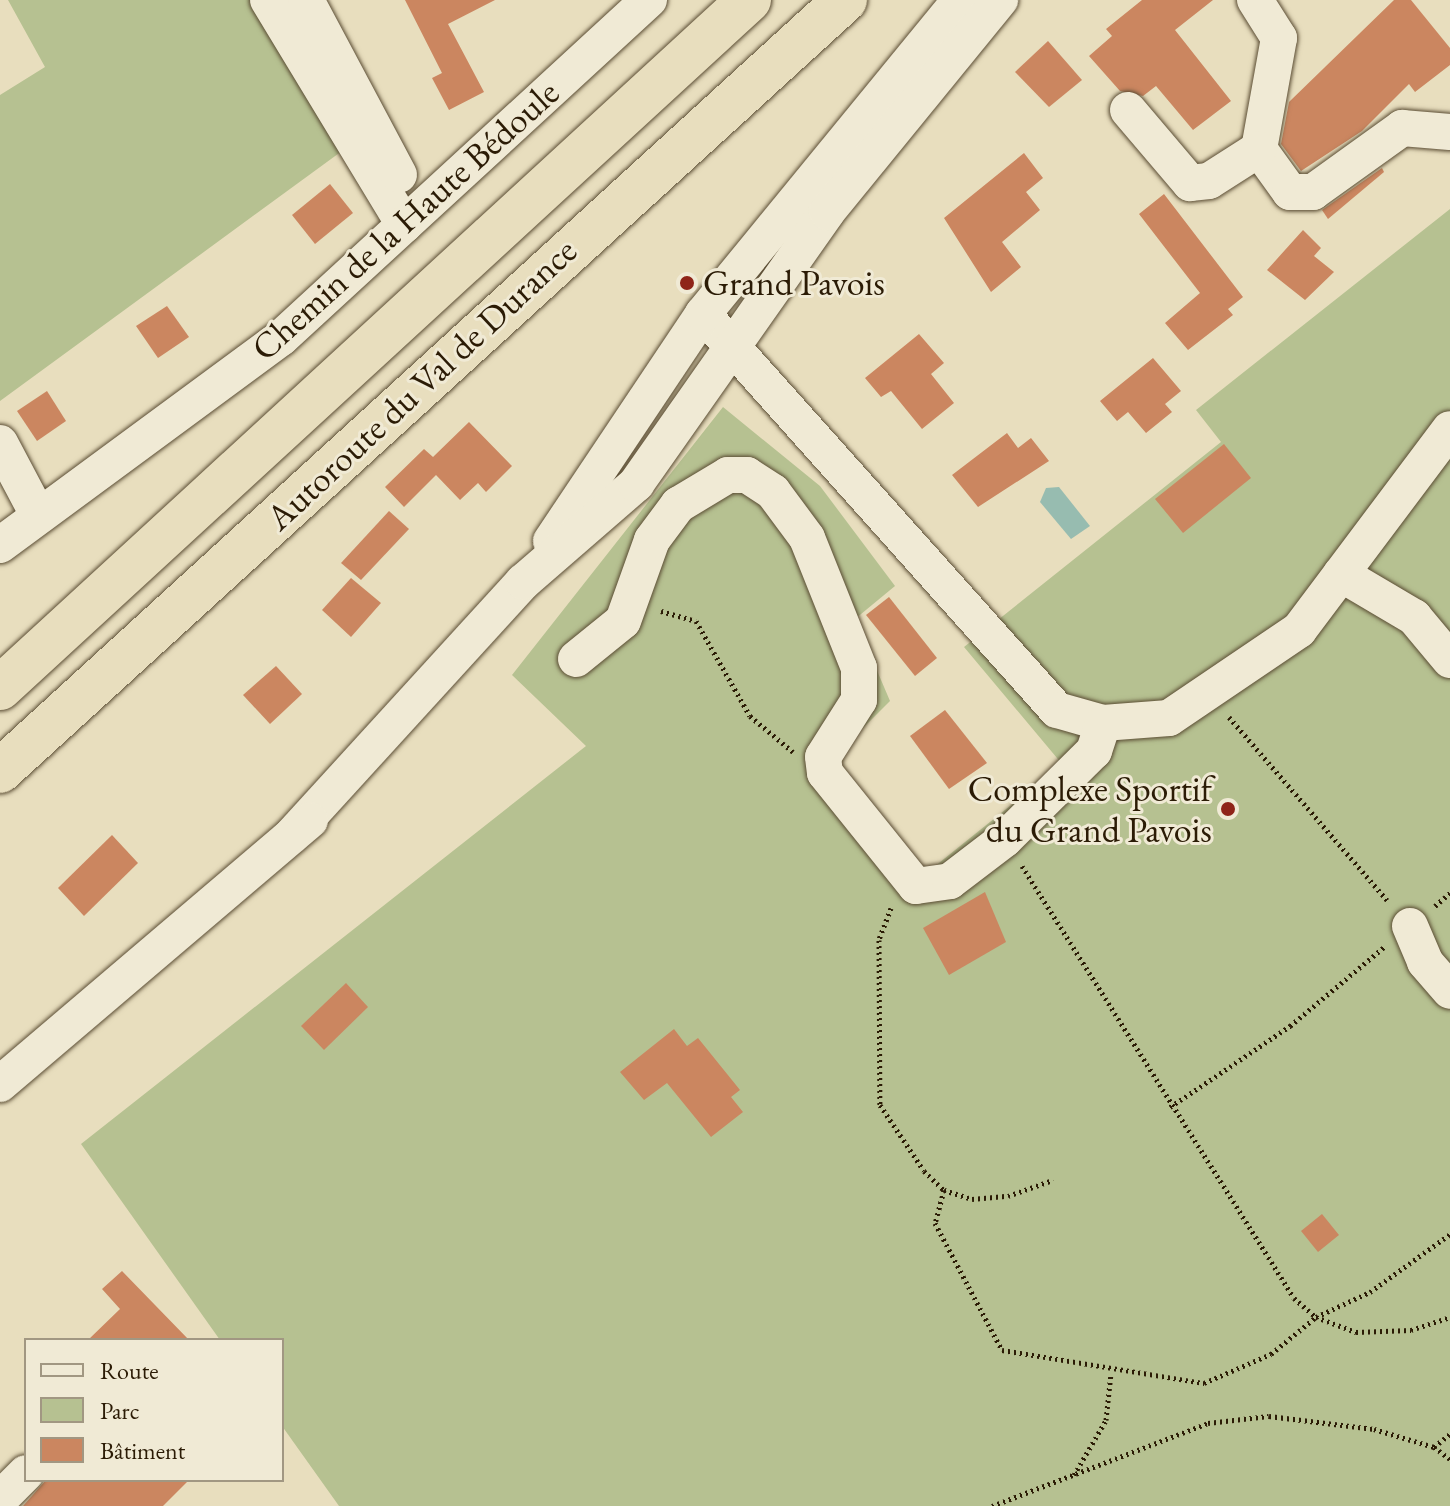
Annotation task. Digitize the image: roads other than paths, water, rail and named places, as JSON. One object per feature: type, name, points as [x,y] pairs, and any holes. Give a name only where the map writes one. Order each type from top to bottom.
[{"type":"highway","name":"Autoroute du Val de Durance","points":[[0,688],[749,0]]},
{"type":"highway","name":"Autoroute du Val de Durance","points":[[0,771],[845,0]]},
{"type":"highway","points":[[0,780],[146,637]]},
{"type":"street","points":[[268,0],[411,218]]},
{"type":"street","points":[[306,0],[411,218]]},
{"type":"street","name":"Chemin de la Haute Bédoule","points":[[0,545],[36,511],[281,338],[649,0]]},
{"type":"street","points":[[523,582],[703,314],[960,0]]},
{"type":"street","points":[[0,1084],[223,895],[419,722],[490,617],[523,582],[636,484],[827,212],[1000,0]]},
{"type":"street","points":[[1255,0],[1279,38],[1259,149],[1290,192],[1301,196],[1402,128],[1450,132]]},
{"type":"street","points":[[1128,110],[1190,183],[1209,181],[1259,149]]},
{"type":"street","points":[[703,314],[736,345],[984,631],[1057,710],[1103,723],[1169,718],[1299,630],[1450,429]]},
{"type":"street","points":[[0,443],[36,511]]},
{"type":"street","points":[[576,659],[635,603],[652,540],[678,505],[728,475],[747,475],[773,492],[807,538],[859,668],[859,700],[823,766],[916,886],[950,881],[1005,839],[1094,751],[1103,723]]},
{"type":"street","points":[[1341,574],[1378,592],[1414,617],[1450,660]]},
{"type":"street","points":[[1378,592],[1427,595]]},
{"type":"street","points":[[0,1062],[223,895]]},
{"type":"street","points":[[1410,926],[1425,962],[1450,991]]},
{"type":"water","points":[[1059,487],[1090,526],[1071,539],[1040,502],[1046,488]]},
{"type":"place","name":"Grand Pavois","points":[[687,283]]},
{"type":"place","name":"Complexe Sportif du Grand Pavois","points":[[1228,809]]}]
